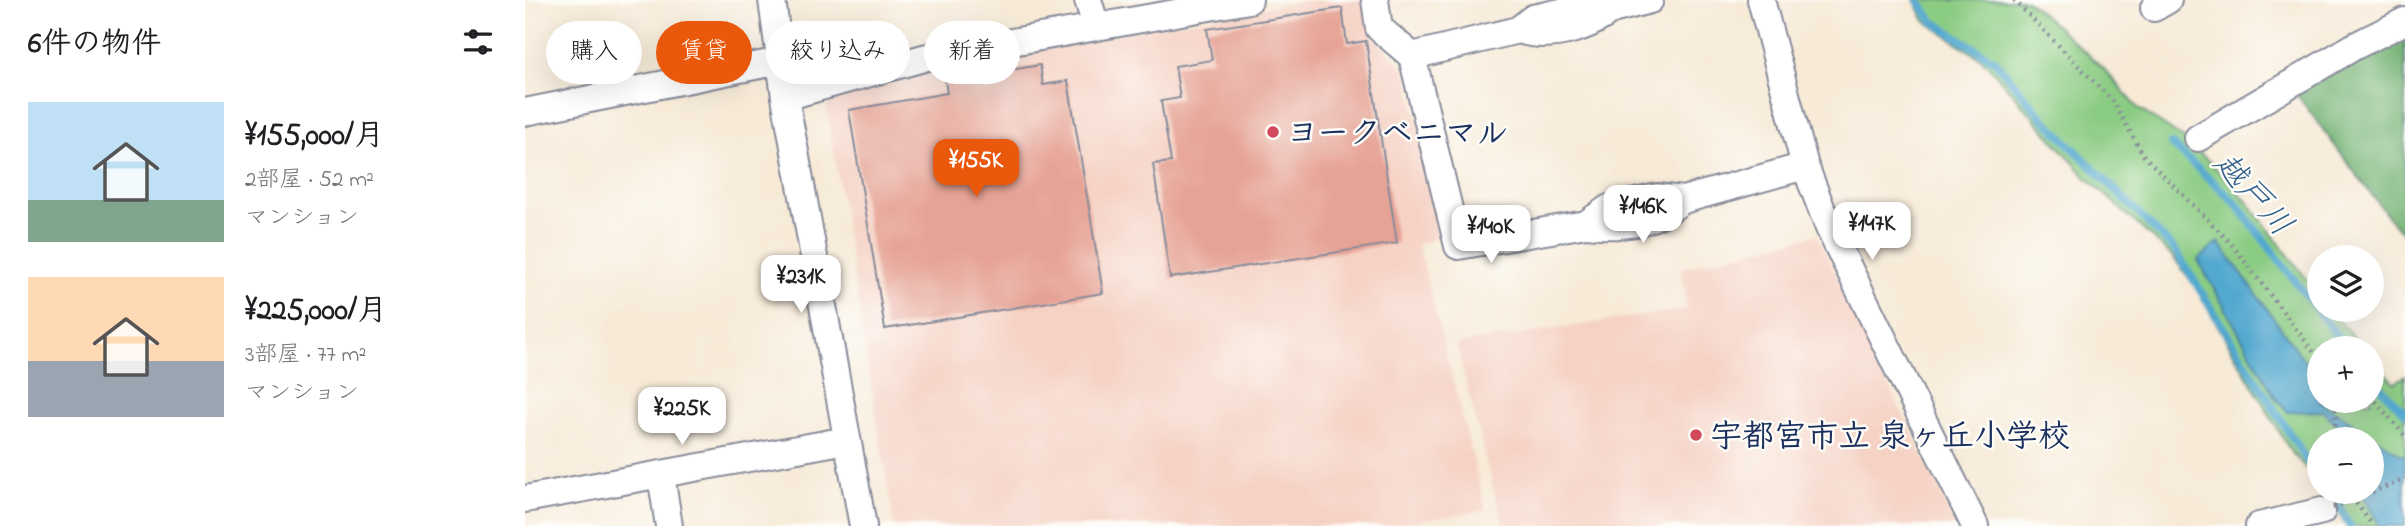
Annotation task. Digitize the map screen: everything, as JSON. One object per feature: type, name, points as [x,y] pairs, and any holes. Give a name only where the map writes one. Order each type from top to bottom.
[{"type":"street","points":[[772,0],[775,21]]},
{"type":"street","points":[[1088,0],[1096,26]]},
{"type":"street","points":[[785,97],[927,57],[1249,0]]},
{"type":"street","points":[[1375,0],[1380,28],[1412,56],[1458,246],[1586,224],[1609,208],[1657,198],[1683,200],[1805,166]]},
{"type":"street","points":[[1412,56],[1518,30],[1533,18],[1589,6],[1612,10],[1650,0]]},
{"type":"street","points":[[1761,0],[1805,166],[1829,228],[1975,526]]},
{"type":"street","points":[[2198,138],[2355,46],[2405,21]]},
{"type":"street","points":[[525,112],[766,64]]},
{"type":"street","points":[[783,84],[863,526]]},
{"type":"street","points":[[525,499],[847,440]]},
{"type":"street","points":[[661,475],[669,526]]},
{"type":"street","points":[[2259,526],[2327,510]]},
{"type":"path","points":[[2014,0],[2112,100],[2144,156],[2230,242],[2307,343]]},
{"type":"path","points":[[2384,411],[2405,436]]},
{"type":"path","points":[[2327,510],[2405,479]]},
{"type":"path","points":[[2357,504],[2373,526]]},
{"type":"shaded area","points":[[1308,0],[1365,0],[1374,37],[1405,69],[1443,224],[1432,240],[1418,244],[1486,510],[1382,526],[894,526],[826,105],[886,84],[910,84],[910,75],[924,70],[924,84],[1020,84],[1020,52]]},
{"type":"shaded area","name":"宇都宮市立 泉ヶ丘小学校","points":[[1817,235],[1956,526],[1503,526],[1456,344],[1687,309],[1681,268]]},
{"type":"green space","points":[[1914,0],[2027,0],[2102,67],[2139,109],[2184,139],[2212,164],[2246,200],[2307,279],[2307,322],[2340,322],[2353,336],[2307,336],[2307,413],[2384,413],[2384,371],[2395,383],[2405,376],[2405,526],[2347,526],[2333,504],[2384,504],[2384,427],[2307,427],[2307,470],[2291,452],[2195,286],[2172,256],[2086,177],[1984,61],[1925,21]]},
{"type":"green space","points":[[2405,21],[2405,234],[2392,222],[2286,80]]},
{"type":"water","points":[[2219,242],[2307,364],[2307,411],[2288,412],[2276,399],[2198,260]]},
{"type":"water","points":[[2324,413],[2337,413],[2359,427],[2341,427]]},
{"type":"water","points":[[2384,443],[2405,457],[2405,526],[2380,526],[2368,504],[2384,504]]},
{"type":"building","name":"ヨークベニマル","points":[[1342,8],[1347,44],[1366,41],[1397,243],[1170,278],[1153,164],[1171,162],[1161,101],[1180,98],[1175,66],[1212,60],[1207,29]]},
{"type":"building","points":[[1040,65],[1043,85],[1068,81],[1103,293],[885,329],[849,110],[947,93],[946,84],[1020,84],[1020,68]]},
{"type":"waterway","points":[[1918,0],[1932,21],[1995,61],[2041,116],[2175,250],[2307,461]]},
{"type":"waterway","name":"越戸川","points":[[2171,144],[2235,202],[2337,336]]},
{"type":"waterway","name":"越戸川","points":[[2384,391],[2405,413]]},
{"type":"waterway","points":[[2338,504],[2350,526]]},
{"type":"place","name":"ヨークベニマル","points":[[1273,132]]},
{"type":"place","name":"宇都宮市立 泉ヶ丘小学校","points":[[1696,435]]}]
